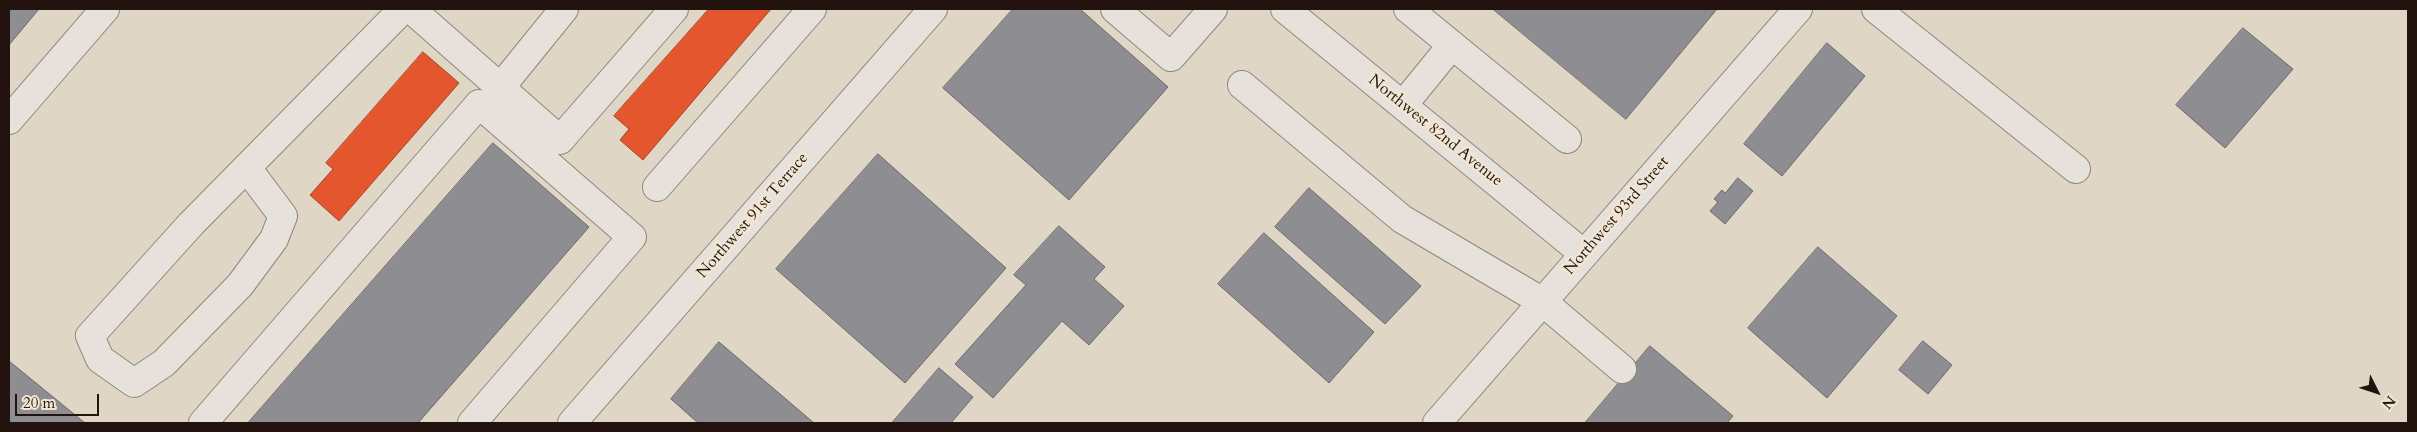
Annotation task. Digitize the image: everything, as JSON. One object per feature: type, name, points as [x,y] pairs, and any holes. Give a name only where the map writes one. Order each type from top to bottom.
[{"type":"street","points":[[9,120],[105,9]]},
{"type":"street","points":[[247,168],[283,216],[274,239],[240,285],[170,356],[134,383],[100,359],[90,336],[192,224],[403,9]]},
{"type":"street","points":[[411,9],[560,140],[674,9]]},
{"type":"street","points":[[500,88],[564,9]]},
{"type":"street","points":[[658,187],[812,9]]},
{"type":"street","name":"Northwest 91st Terrace","points":[[585,419],[933,9]]},
{"type":"street","points":[[1115,9],[1171,57],[1213,9]]},
{"type":"street","name":"Northwest 82nd Avenue","points":[[1285,9],[1584,254]]},
{"type":"street","points":[[1408,9],[1567,139]]},
{"type":"street","name":"Northwest 93rd Street","points":[[1437,423],[1798,9]]},
{"type":"street","points":[[1876,9],[2076,169]]},
{"type":"street","points":[[1403,105],[1452,45]]},
{"type":"street","points":[[1242,85],[1402,219],[1543,302],[1622,369]]},
{"type":"street","points":[[203,423],[479,104],[632,237],[472,423]]},
{"type":"building: Shops","points":[[709,9],[771,9],[643,160],[620,140],[629,129],[614,116]]},
{"type":"building: Shops","points":[[423,52],[459,83],[339,221],[310,195],[333,169],[326,163]]},
{"type":"building: Industry","points":[[9,9],[39,9],[9,45]]},
{"type":"building: Industry","points":[[1013,9],[1080,9],[1168,87],[1069,200],[943,88]]},
{"type":"building: Industry","points":[[1493,9],[1717,9],[1626,119]]},
{"type":"building: Industry","points":[[2243,28],[2293,69],[2225,148],[2176,105]]},
{"type":"building: Industry","points":[[1827,43],[1865,76],[1782,176],[1744,144]]},
{"type":"building: Industry","points":[[493,143],[589,227],[418,423],[248,423]]},
{"type":"building: Industry","points":[[878,154],[1006,268],[905,383],[776,269]]},
{"type":"building: Industry","points":[[1738,178],[1753,191],[1725,224],[1710,211],[1718,202],[1714,199],[1722,190],[1725,193]]},
{"type":"building: Industry","points":[[1309,188],[1421,286],[1385,324],[1275,227]]},
{"type":"building: Industry","points":[[1059,226],[1105,267],[1094,279],[1124,306],[1089,345],[1062,321],[993,398],[955,364],[1026,285],[1014,275]]},
{"type":"building: Industry","points":[[1264,233],[1374,332],[1329,383],[1218,284]]},
{"type":"building: Industry","points":[[1818,247],[1897,316],[1827,398],[1748,328]]},
{"type":"building: Industry","points":[[1923,341],[1952,365],[1928,394],[1899,370]]},
{"type":"building: Industry","points":[[719,342],[814,423],[698,423],[671,399]]},
{"type":"building: Industry","points":[[1650,346],[1733,416],[1727,423],[1585,423]]},
{"type":"building: Industry","points":[[9,361],[85,423],[9,423]]},
{"type":"building: Industry","points":[[939,368],[973,397],[951,423],[892,423]]}]
